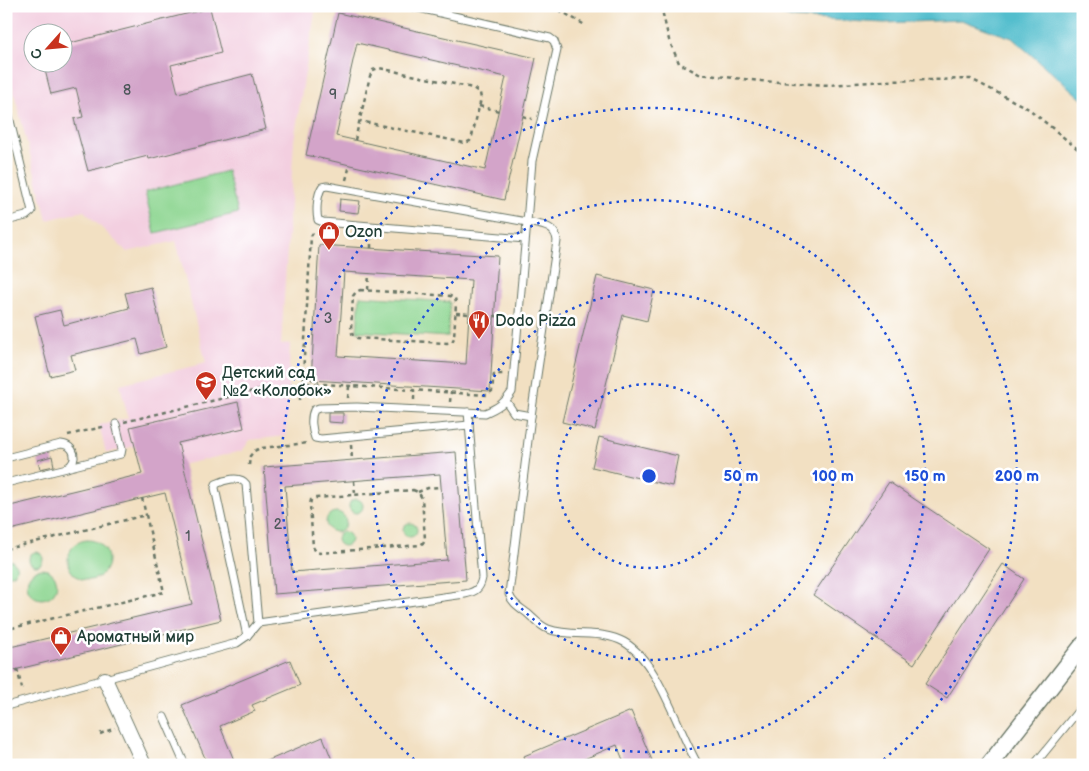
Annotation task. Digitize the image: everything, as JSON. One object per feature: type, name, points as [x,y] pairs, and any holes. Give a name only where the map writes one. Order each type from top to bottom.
[{"type":"street","points":[[989,765],[1083,644]]},
{"type":"street","points":[[105,679],[144,765]]},
{"type":"lane","points":[[410,6],[550,38],[556,45],[557,50],[532,161],[512,392],[506,401],[496,409],[485,413],[357,407],[319,408],[314,410],[312,414],[313,432],[315,438],[469,425]]},
{"type":"lane","points":[[6,104],[32,211],[26,216],[6,221]]},
{"type":"lane","points":[[525,238],[323,222],[318,220],[317,214],[320,190],[322,187],[327,186],[527,222],[548,226],[557,235],[509,588],[511,600],[548,629],[606,636],[622,641],[638,652],[652,669],[698,765]]},
{"type":"lane","points":[[506,401],[514,412],[531,416]]},
{"type":"lane","points":[[258,623],[465,594],[478,590],[482,578],[468,412]]},
{"type":"lane","points":[[6,483],[121,454],[122,449],[116,424]]},
{"type":"lane","points":[[6,458],[54,446],[67,445],[74,454],[74,460],[72,465],[67,468]]},
{"type":"lane","points":[[6,706],[236,643],[248,636],[258,623],[246,484],[244,480],[240,479],[220,482],[216,484],[215,488],[248,636]]},
{"type":"lane","points":[[1034,765],[1083,705]]},
{"type":"lane","points":[[164,717],[185,765]]},
{"type":"path","points":[[552,6],[585,25]]},
{"type":"path","points":[[661,6],[669,40],[679,63],[699,74],[761,81],[830,85],[884,81],[971,79],[1029,109],[1079,150],[1083,157]]},
{"type":"path","points":[[355,140],[373,70],[379,68],[473,88],[480,93],[472,136],[466,144],[360,121]]},
{"type":"path","points":[[479,106],[499,111]]},
{"type":"path","points":[[344,189],[350,165]]},
{"type":"path","points":[[313,233],[311,236],[303,375],[308,383],[487,394],[492,391],[494,374],[506,374]]},
{"type":"path","points":[[371,234],[371,248]]},
{"type":"path","points":[[368,290],[369,273]]},
{"type":"path","points":[[360,290],[368,290],[450,296],[455,298],[456,313],[452,342],[447,344],[357,338],[353,336],[351,330],[353,296],[360,290]]},
{"type":"path","points":[[456,313],[470,314]]},
{"type":"path","points":[[495,316],[518,317]]},
{"type":"path","points":[[300,400],[302,382],[305,380]]},
{"type":"path","points":[[348,398],[349,386]]},
{"type":"path","points":[[54,446],[52,439],[270,387]]},
{"type":"path","points":[[414,390],[414,400]]},
{"type":"path","points":[[450,402],[451,392]]},
{"type":"path","points":[[350,436],[352,460]]},
{"type":"path","points":[[250,465],[250,456],[261,448],[310,443],[315,438]]},
{"type":"path","points":[[354,481],[355,495]]},
{"type":"path","points":[[418,492],[428,488],[441,487]]},
{"type":"path","points":[[413,490],[418,492],[422,498],[425,539],[423,543],[420,545],[316,552],[313,547],[311,500],[355,495],[413,490]]},
{"type":"path","points":[[8,629],[164,592],[142,498]]},
{"type":"path","points":[[6,549],[146,516]]},
{"type":"path","points":[[6,623],[12,646]]},
{"type":"path","points":[[17,669],[25,700]]},
{"type":"path","points":[[100,734],[118,727]]},
{"type":"shaded area","points":[[21,6],[316,6],[294,140],[281,345],[290,343],[286,436],[250,440],[242,451],[142,474],[135,446],[106,453],[99,425],[128,418],[120,384],[206,363],[176,241],[127,252],[84,211],[47,220],[6,62],[6,10]]},
{"type":"green space","points":[[227,171],[238,213],[155,233],[145,192]]},
{"type":"green space","points":[[360,296],[450,302],[448,337],[357,331]]},
{"type":"green space","points":[[353,499],[359,499],[363,506],[359,513],[353,513],[349,509],[349,503]]},
{"type":"green space","points":[[332,512],[340,512],[346,518],[346,526],[340,532],[332,532],[326,526],[326,518]]},
{"type":"green space","points":[[407,523],[413,523],[417,530],[413,537],[407,537],[403,533],[403,527]]},
{"type":"green space","points":[[341,532],[347,532],[351,539],[347,546],[341,546],[337,542],[337,536]]},
{"type":"green space","points":[[88,540],[102,546],[108,560],[102,574],[88,580],[74,574],[68,560],[74,546]]},
{"type":"green space","points":[[36,552],[41,554],[43,559],[41,564],[36,566],[31,564],[29,559],[31,554]]},
{"type":"green space","points":[[10,560],[15,564],[16,570],[14,574],[7,576],[6,561]]},
{"type":"green space","points":[[42,569],[48,570],[56,578],[56,590],[48,598],[42,599],[36,598],[28,590],[27,584],[28,578],[36,570]]},
{"type":"water","points":[[761,6],[1083,6],[1083,100],[1012,38],[961,20],[884,23],[793,18],[762,9]]},
{"type":"building","points":[[210,8],[221,53],[171,65],[178,93],[252,74],[266,129],[149,159],[148,156],[88,171],[74,119],[83,117],[76,88],[51,94],[46,72],[72,72],[72,42]]},
{"type":"building","points":[[338,13],[536,58],[504,200],[306,155]],"holes":[[[357,43],[506,77],[485,170],[336,136]]]},
{"type":"building","points":[[340,199],[360,201],[358,213],[339,211]]},
{"type":"building","points":[[319,245],[498,256],[490,391],[311,380]],"holes":[[[344,272],[471,280],[466,364],[338,356]]]},
{"type":"building","points":[[597,276],[654,290],[647,321],[623,315],[595,430],[562,422]]},
{"type":"building","points":[[151,287],[166,347],[141,354],[137,339],[71,355],[75,370],[50,376],[35,316],[60,310],[64,325],[129,308],[125,293]]},
{"type":"building","points":[[238,402],[244,428],[178,443],[221,620],[6,672],[6,648],[192,604],[165,493],[6,531],[6,507],[142,474],[130,427]]},
{"type":"building","points":[[328,413],[343,413],[343,423],[328,422]]},
{"type":"building","points":[[599,437],[678,456],[672,486],[592,467]]},
{"type":"building","points":[[456,452],[466,580],[274,594],[264,467]],"holes":[[[440,474],[447,560],[292,572],[285,486]]]},
{"type":"building","points":[[52,456],[54,466],[40,469],[38,460]]},
{"type":"building","points":[[889,482],[989,549],[914,664],[813,595]]},
{"type":"building","points":[[1003,564],[1024,579],[947,698],[925,684]]},
{"type":"building","points":[[290,660],[300,685],[252,705],[255,711],[220,726],[236,765],[208,765],[182,705]]},
{"type":"building","points":[[631,711],[654,765],[625,765],[617,745],[582,760],[584,765],[527,765],[524,756]]},
{"type":"building","points":[[323,737],[334,765],[258,765]]},
{"type":"place","name":"Ozon","points":[[329,251]]},
{"type":"place","name":"Dodo Pizza","points":[[479,340]]},
{"type":"place","name":"Детский сад №2 «Колобок»","points":[[206,401]]},
{"type":"place","name":"Ароматный мир","points":[[61,656]]}]
